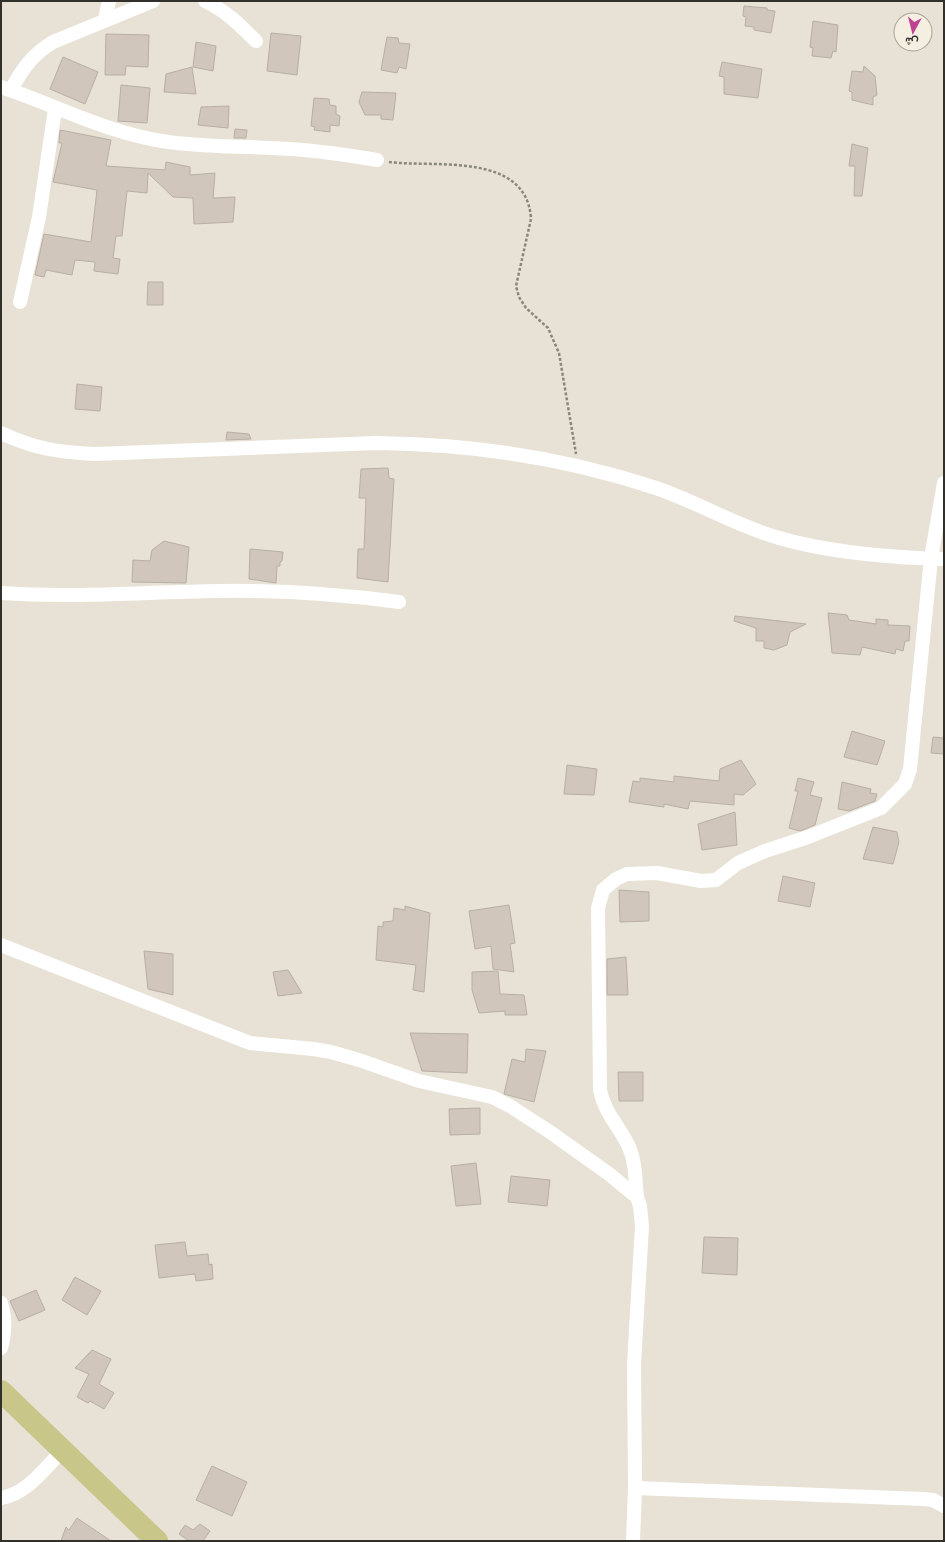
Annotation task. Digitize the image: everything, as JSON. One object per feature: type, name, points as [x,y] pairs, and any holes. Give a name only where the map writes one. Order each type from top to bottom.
[{"type":"main road","points":[[1,1391],[62,1451],[140,1533],[157,1541]]},
{"type":"street","points":[[105,19],[109,1]]},
{"type":"street","points":[[153,1],[105,19],[53,42],[39,51],[6,88],[55,109],[131,135],[163,141],[329,152],[377,160]]},
{"type":"street","points":[[205,1],[221,9],[237,22],[256,41]]},
{"type":"street","points":[[20,302],[39,217],[55,109]]},
{"type":"street","points":[[1,433],[33,446],[50,451],[69,453],[412,444],[518,455],[578,467],[656,488],[704,506],[736,523],[777,538],[832,549],[938,558]]},
{"type":"street","points":[[634,1541],[634,1364],[642,1226],[634,1168],[628,1146],[604,1107],[600,1090],[598,916],[600,896],[608,885],[627,874],[657,873],[701,881],[716,880],[738,863],[765,851],[881,808],[890,801],[905,784],[910,769],[938,558],[944,483]]},
{"type":"street","points":[[1,592],[57,595],[219,591],[272,592],[357,596],[399,602]]},
{"type":"street","points":[[1,945],[250,1043],[331,1052],[419,1081],[492,1097],[510,1106],[550,1132],[609,1174],[637,1197]]},
{"type":"street","points":[[1,1303],[5,1319],[5,1332],[1,1348]]},
{"type":"street","points":[[1,1498],[11,1497],[27,1486],[62,1451]]},
{"type":"street","points":[[635,1488],[923,1499],[933,1500],[944,1506]]},
{"type":"path","points":[[377,160],[401,164],[443,163],[490,170],[506,177],[517,185],[525,196],[530,208],[531,219],[516,286],[519,297],[526,308],[548,328],[559,353],[578,467]]},
{"type":"building","points":[[744,6],[767,8],[767,10],[775,11],[771,33],[754,30],[754,27],[745,26],[746,17],[743,16]]},
{"type":"building","points":[[813,21],[838,25],[836,52],[833,51],[831,58],[812,56],[813,48],[810,47]]},
{"type":"building","points":[[271,33],[301,36],[297,75],[267,71]]},
{"type":"building","points":[[106,34],[149,35],[148,67],[126,66],[125,75],[105,75]]},
{"type":"building","points":[[387,37],[398,38],[399,43],[410,44],[406,69],[399,67],[397,73],[381,70]]},
{"type":"building","points":[[196,42],[216,46],[213,71],[193,67]]},
{"type":"building","points":[[63,57],[98,72],[85,104],[50,89]]},
{"type":"building","points":[[722,62],[762,69],[758,98],[724,94],[724,77],[719,76]]},
{"type":"building","points":[[864,66],[875,76],[877,95],[873,97],[873,105],[852,100],[852,92],[849,91],[852,71],[863,72]]},
{"type":"building","points":[[192,67],[196,94],[164,92],[166,74]]},
{"type":"building","points":[[121,85],[150,88],[147,123],[118,121]]},
{"type":"building","points":[[362,92],[396,93],[393,120],[381,119],[381,115],[365,115],[359,102]]},
{"type":"building","points":[[314,98],[329,99],[330,105],[336,106],[336,114],[340,116],[339,126],[330,125],[330,132],[314,130],[315,127],[311,126]]},
{"type":"building","points":[[229,106],[228,128],[198,125],[201,107]]},
{"type":"building","points":[[235,129],[247,130],[246,138],[234,138]]},
{"type":"building","points":[[60,130],[111,140],[106,166],[165,170],[166,162],[190,167],[190,175],[215,173],[213,198],[235,197],[233,222],[194,224],[193,198],[173,197],[148,173],[147,193],[127,191],[122,236],[116,236],[113,258],[120,259],[118,274],[94,271],[95,262],[75,260],[72,275],[46,270],[44,277],[35,275],[44,234],[91,242],[97,190],[53,182],[62,143],[59,143]]},
{"type":"building","points":[[852,144],[868,148],[862,196],[854,196],[855,166],[849,166]]},
{"type":"building","points":[[148,282],[163,282],[163,305],[147,305]]},
{"type":"building","points":[[77,384],[102,387],[100,411],[75,409]]},
{"type":"building","points":[[227,432],[249,434],[251,439],[226,440]]},
{"type":"building","points":[[388,468],[389,478],[394,479],[388,582],[357,578],[358,549],[364,549],[366,498],[359,498],[361,469]]},
{"type":"building","points":[[164,541],[189,547],[186,583],[132,582],[133,560],[150,561],[152,550]]},
{"type":"building","points":[[250,549],[283,552],[280,566],[277,566],[276,583],[249,579]]},
{"type":"building","points":[[828,613],[847,615],[849,620],[876,624],[876,619],[888,620],[888,625],[910,626],[909,641],[905,641],[903,651],[896,649],[895,654],[862,647],[860,655],[832,653]]},
{"type":"building","points":[[735,616],[806,624],[790,632],[787,645],[774,650],[764,648],[764,641],[756,641],[756,628],[734,621]]},
{"type":"building","points":[[852,731],[885,741],[877,765],[844,757]]},
{"type":"building","points":[[933,737],[944,738],[944,754],[931,753]]},
{"type":"building","points":[[741,760],[756,784],[743,795],[734,794],[734,805],[690,801],[688,809],[664,804],[664,807],[629,802],[633,781],[640,782],[640,778],[674,782],[674,776],[719,781],[720,769]]},
{"type":"building","points":[[567,765],[597,769],[594,795],[564,794]]},
{"type":"building","points":[[798,778],[814,782],[810,795],[822,798],[815,825],[800,831],[789,828],[798,791],[795,791]]},
{"type":"building","points":[[842,782],[871,789],[870,793],[877,794],[875,801],[849,811],[838,809]]},
{"type":"building","points":[[735,812],[737,845],[702,850],[698,824]]},
{"type":"building","points":[[873,827],[897,832],[899,842],[893,864],[863,859]]},
{"type":"building","points":[[783,876],[815,883],[810,907],[778,901]]},
{"type":"building","points":[[619,890],[649,892],[649,921],[620,922]]},
{"type":"building","points":[[509,905],[515,943],[510,944],[514,972],[493,969],[491,946],[475,949],[469,911]]},
{"type":"building","points":[[405,906],[430,913],[424,992],[413,990],[416,965],[376,960],[378,926],[383,927],[383,922],[393,921],[394,908],[405,910]]},
{"type":"building","points":[[144,951],[173,954],[173,995],[148,989]]},
{"type":"building","points":[[626,957],[628,995],[607,995],[607,959]]},
{"type":"building","points":[[288,970],[302,993],[278,996],[273,972]]},
{"type":"building","points":[[498,971],[500,994],[524,995],[527,1015],[505,1015],[505,1011],[479,1013],[472,990],[472,972]]},
{"type":"building","points":[[410,1033],[468,1034],[467,1073],[422,1071]]},
{"type":"building","points":[[526,1049],[546,1051],[534,1102],[504,1094],[512,1059],[525,1062]]},
{"type":"building","points":[[618,1072],[643,1072],[643,1101],[619,1101]]},
{"type":"building","points":[[480,1108],[480,1134],[450,1135],[449,1109]]},
{"type":"building","points":[[476,1163],[481,1204],[456,1206],[451,1166]]},
{"type":"building","points":[[511,1176],[550,1180],[547,1206],[508,1202]]},
{"type":"building","points":[[704,1237],[738,1238],[737,1275],[702,1273]]},
{"type":"building","points":[[185,1242],[187,1256],[208,1254],[209,1265],[212,1264],[213,1279],[196,1281],[195,1274],[159,1278],[155,1245]]},
{"type":"building","points":[[75,1277],[101,1291],[87,1315],[62,1300]]},
{"type":"building","points":[[36,1290],[45,1310],[19,1321],[10,1301]]},
{"type":"building","points":[[92,1350],[111,1359],[99,1384],[114,1393],[104,1409],[90,1401],[88,1403],[77,1397],[89,1374],[75,1368]]},
{"type":"building","points":[[212,1466],[247,1482],[232,1516],[196,1500]]},
{"type":"building","points":[[77,1518],[111,1541],[61,1541],[66,1527],[69,1530]]},
{"type":"building","points":[[200,1524],[210,1531],[203,1541],[189,1541],[179,1534],[185,1525],[193,1530]]}]
